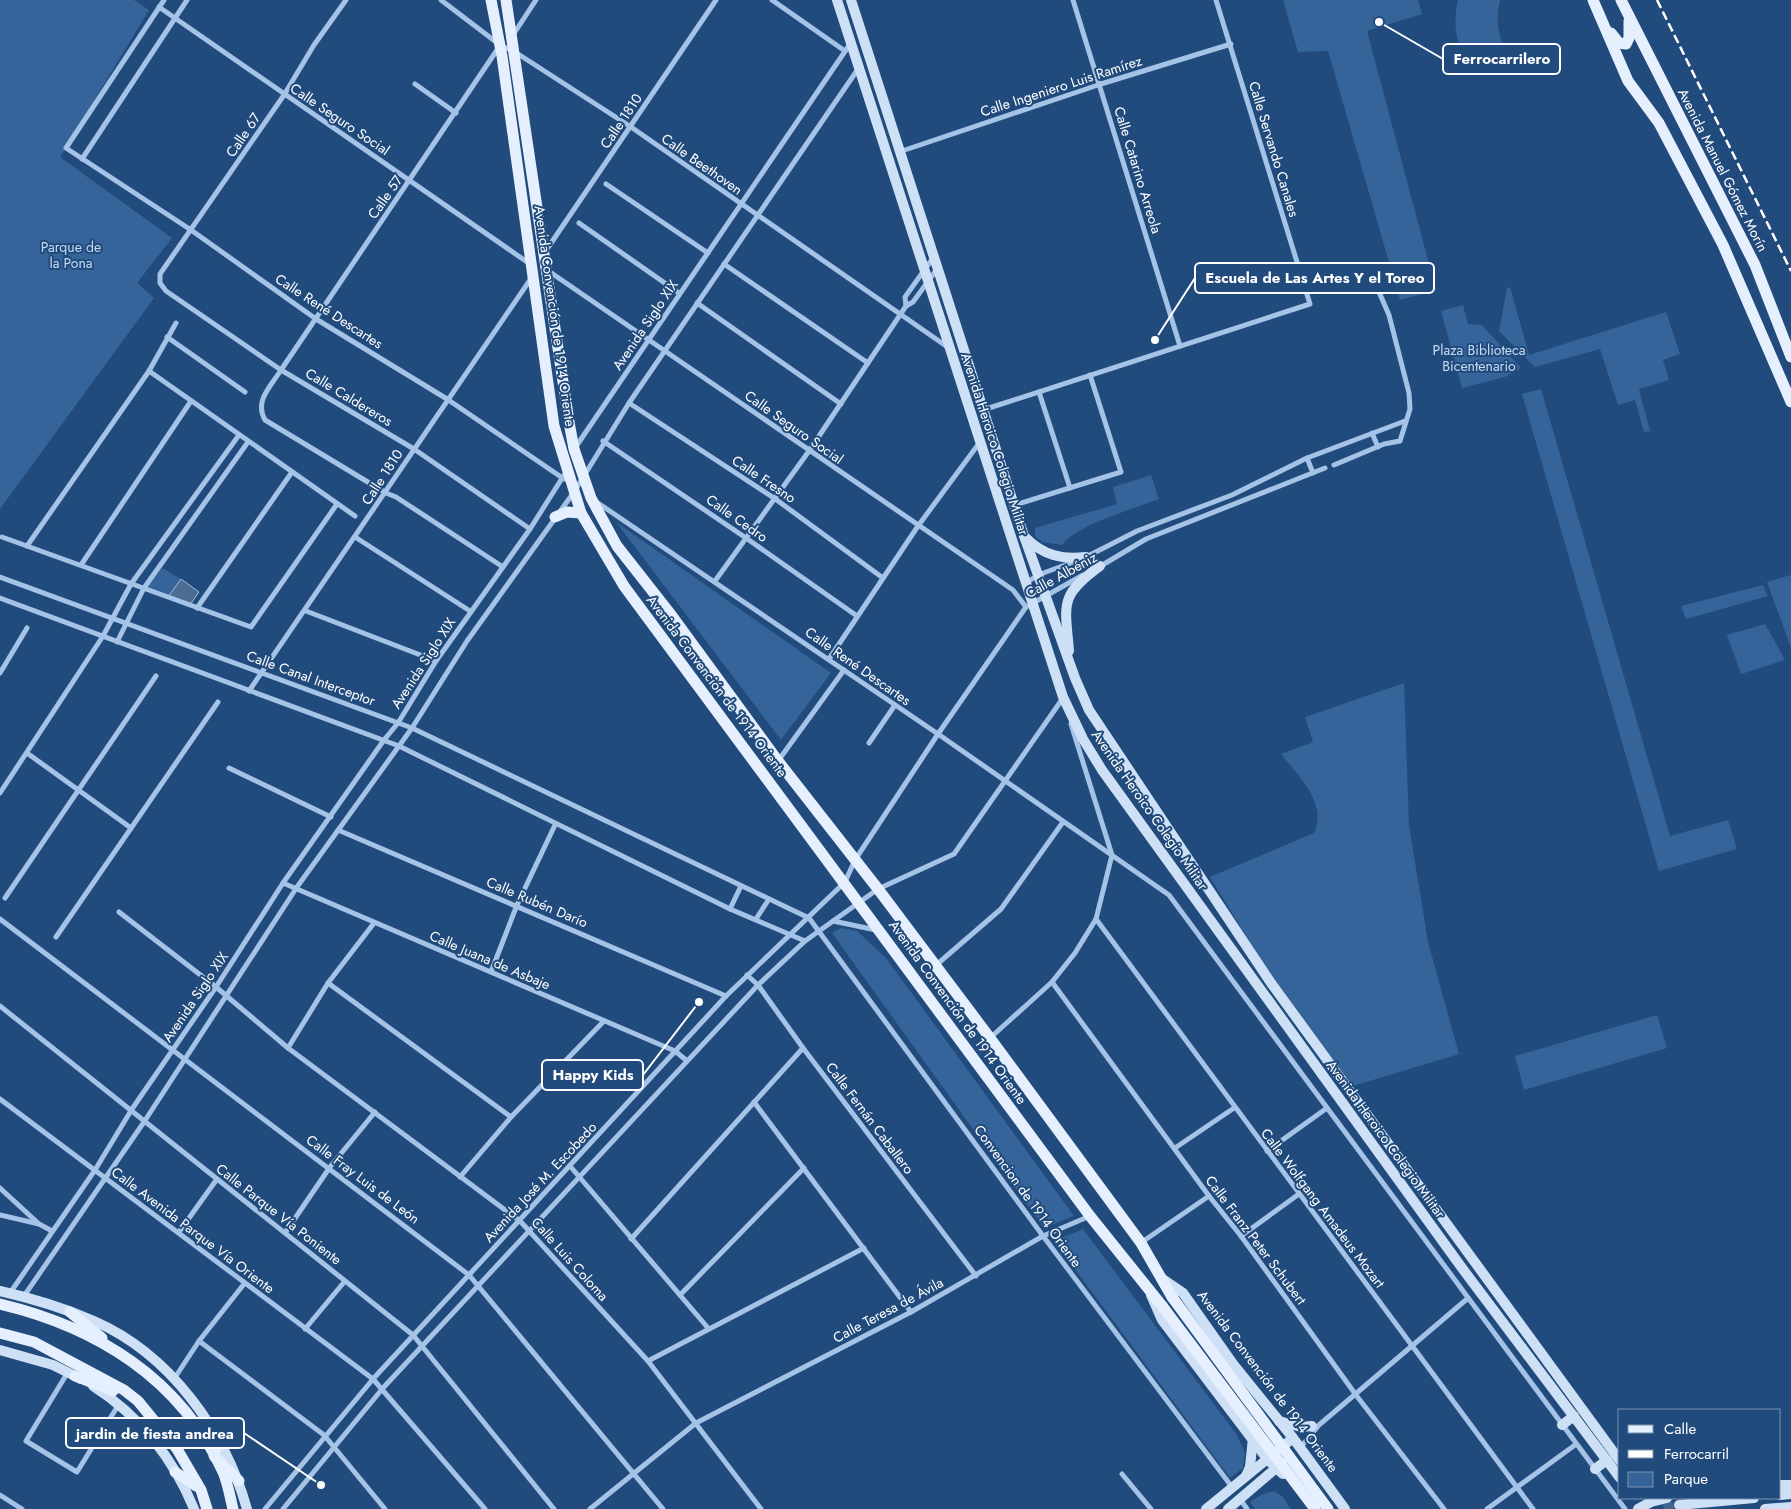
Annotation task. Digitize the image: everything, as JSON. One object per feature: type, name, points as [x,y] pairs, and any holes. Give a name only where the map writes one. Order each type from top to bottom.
[{"type":"main road","name":"Avenida Convención de 1914 Oriente","points":[[491,0],[500,45],[554,426],[566,474],[581,513],[624,586],[845,882],[1090,1216],[1163,1307],[1315,1509]]},
{"type":"main road","name":"Avenida Convención de 1914 Oriente","points":[[506,0],[516,52],[544,255],[574,449],[591,498],[617,546],[672,616],[778,761],[878,889],[990,1038],[1141,1243],[1172,1297],[1328,1509]]},
{"type":"main road","points":[[1593,0],[1628,81],[1659,123],[1723,245],[1791,402]]},
{"type":"main road","name":"Avenida Manuel Gómez Morín","points":[[1621,0],[1755,265],[1791,357]]},
{"type":"main road","points":[[1599,15],[1611,34],[1622,44],[1626,44],[1629,38],[1628,13]]},
{"type":"main road","points":[[555,518],[567,512],[581,513]]},
{"type":"main road","points":[[0,1304],[60,1323],[119,1351]]},
{"type":"main road","points":[[70,1312],[168,1391],[205,1437],[224,1474],[233,1509]]},
{"type":"main road","points":[[0,1333],[34,1342],[124,1390],[138,1401],[177,1449],[201,1490],[207,1509]]},
{"type":"main road","points":[[71,1374],[138,1401]]},
{"type":"main road","points":[[214,1456],[218,1437]]},
{"type":"main road","points":[[214,1456],[239,1481]]},
{"type":"main road","points":[[175,1472],[201,1490]]},
{"type":"street","points":[[159,7],[164,0]]},
{"type":"street","points":[[82,159],[187,0]]},
{"type":"street","name":"Calle 67","points":[[160,283],[160,274],[284,95],[314,45],[346,0]]},
{"type":"street","name":"Calle Beethoven","points":[[441,0],[500,45],[516,52],[631,127],[740,205],[901,313],[949,348]]},
{"type":"street","name":"Calle 57","points":[[386,493],[265,420],[260,411],[261,402],[500,45],[512,36],[536,0]]},
{"type":"street","name":"Calle 1810","points":[[544,255],[716,0]]},
{"type":"street","points":[[772,0],[848,47]]},
{"type":"street","name":"Avenida Heroico Colegio Militar","points":[[837,0],[848,47],[859,69],[929,280],[949,348],[1026,583],[1030,605],[1063,697],[1083,739],[1102,770],[1462,1268],[1618,1475]]},
{"type":"street","name":"Avenida Heroico Colegio Militar","points":[[850,0],[1024,536],[1071,669],[1097,725],[1271,983],[1618,1457]]},
{"type":"street","name":"Calle Catarino Arreola","points":[[1073,0],[1101,84],[1180,346]]},
{"type":"street","name":"Calle Servando Canales","points":[[1180,346],[1310,304],[1216,0]]},
{"type":"street","name":"Calle Seguro Social","points":[[159,7],[284,95],[410,180],[533,270]]},
{"type":"street","name":"Calle René Descartes","points":[[159,7],[66,148],[191,230],[316,319],[566,474]]},
{"type":"street","name":"Calle Ingeniero Luis Ramírez","points":[[899,152],[1101,84],[1231,44]]},
{"type":"street","name":"Avenida Siglo XIX","points":[[5,1292],[52,1231],[95,1170],[132,1109],[216,987],[283,883],[398,723],[436,661],[470,611],[530,529],[566,474],[574,449],[848,47]]},
{"type":"street","name":"Avenida Siglo XIX","points":[[24,1297],[144,1122],[297,887],[412,728],[466,641],[574,492],[603,441],[859,69]]},
{"type":"street","points":[[415,84],[456,113]]},
{"type":"street","points":[[606,184],[708,253]]},
{"type":"street","points":[[579,223],[679,293]]},
{"type":"street","points":[[906,306],[905,297],[933,257]]},
{"type":"street","points":[[724,264],[868,363]]},
{"type":"street","name":"Calle Seguro Social","points":[[546,268],[665,352],[1013,590],[1030,605]]},
{"type":"street","points":[[715,581],[809,451],[901,313],[906,306],[913,302],[937,269]]},
{"type":"street","name":"Calle 1810","points":[[249,691],[386,493],[533,270]]},
{"type":"street","name":"Calle Caldereros","points":[[160,283],[166,292],[281,370],[414,449],[530,529]]},
{"type":"street","points":[[1334,465],[1378,447],[1400,441],[1410,408],[1409,393],[1389,315],[1376,285]]},
{"type":"street","points":[[697,303],[841,404]]},
{"type":"street","points":[[27,546],[149,371],[176,323]]},
{"type":"street","points":[[167,337],[245,392]]},
{"type":"street","points":[[984,410],[1180,346]]},
{"type":"street","points":[[149,371],[355,516]]},
{"type":"street","points":[[1015,505],[1121,472],[1090,376]]},
{"type":"street","points":[[1039,392],[1070,488]]},
{"type":"street","points":[[81,565],[191,401]]},
{"type":"street","name":"Calle Fresno","points":[[629,403],[774,498],[883,578]]},
{"type":"street","name":"Calle Albéniz","points":[[1026,583],[1038,575],[1086,557],[1138,531],[1232,495],[1307,458],[1405,421]]},
{"type":"street","points":[[1372,433],[1378,447]]},
{"type":"street","points":[[0,793],[103,636],[131,584],[239,435]]},
{"type":"street","name":"Calle Cedro","points":[[603,441],[857,616]]},
{"type":"street","points":[[117,642],[144,588],[248,442]]},
{"type":"street","points":[[829,659],[918,526],[980,442]]},
{"type":"street","points":[[1307,458],[1313,473]]},
{"type":"street","name":"Calle Albéniz","points":[[845,882],[855,860],[938,734],[1030,605],[1146,539],[1325,468]]},
{"type":"street","points":[[197,608],[292,472]]},
{"type":"street","points":[[386,493],[396,497],[503,567]]},
{"type":"street","name":"Calle René Descartes","points":[[591,498],[829,659],[1112,855]]},
{"type":"street","points":[[2,537],[251,627],[337,504]]},
{"type":"street","points":[[1024,536],[1046,554],[1060,558],[1086,557]]},
{"type":"street","points":[[355,537],[470,611]]},
{"type":"street","points":[[1071,669],[1067,627],[1068,597],[1080,581],[1100,566]]},
{"type":"street","name":"Calle Canal Interceptor","points":[[0,576],[412,728],[809,918]]},
{"type":"street","points":[[0,598],[399,746],[730,909],[805,940]]},
{"type":"street","points":[[306,611],[436,661]]},
{"type":"street","points":[[0,673],[27,628]]},
{"type":"street","points":[[778,761],[844,670]]},
{"type":"street","points":[[5,898],[156,676]]},
{"type":"street","points":[[990,1038],[1052,982],[1075,953],[1096,919],[1112,855],[1063,697]]},
{"type":"street","name":"Avenida José M. Escobedo","points":[[283,1509],[383,1388],[420,1347],[758,984],[805,940],[878,889],[954,854],[1063,697]]},
{"type":"street","points":[[56,936],[218,702]]},
{"type":"street","points":[[869,743],[895,705]]},
{"type":"street","points":[[27,754],[131,828]]},
{"type":"street","points":[[229,768],[331,817]]},
{"type":"street","points":[[935,966],[1001,909],[1064,822]]},
{"type":"street","points":[[491,972],[517,905],[555,824]]},
{"type":"street","name":"Calle Rubén Darío","points":[[338,830],[726,996]]},
{"type":"street","name":"Avenida Heroico Colegio Militar","points":[[1112,855],[1169,895],[1575,1445],[1625,1509]]},
{"type":"street","name":"Avenida José M. Escobedo","points":[[265,1509],[324,1435],[373,1379],[675,1051],[747,975],[845,882]]},
{"type":"street","name":"Calle Juana de Asbaje","points":[[283,883],[297,887],[374,923],[675,1051],[686,1060]]},
{"type":"street","points":[[730,909],[741,886]]},
{"type":"street","points":[[756,919],[769,899]]},
{"type":"street","name":"Calle Luis Coloma","points":[[119,912],[216,987],[288,1048],[520,1221],[648,1361],[761,1509]]},
{"type":"street","name":"Convencion de 1914 Oriente","points":[[809,918],[1043,1236],[1232,1487]]},
{"type":"street","name":"Calle Fray Luis de León","points":[[0,919],[330,1167],[469,1275],[663,1509]]},
{"type":"street","name":"Calle Wolfgang Amadeus Mozart","points":[[1096,919],[1234,1108],[1533,1509]]},
{"type":"street","points":[[832,920],[880,931]]},
{"type":"street","points":[[288,1048],[328,983],[374,923]]},
{"type":"street","name":"Calle Fernán Caballero","points":[[747,975],[758,984],[803,1048],[976,1276]]},
{"type":"street","name":"Calle Franz Peter Schubert","points":[[1052,982],[1209,1196],[1241,1236],[1356,1395],[1444,1509]]},
{"type":"street","points":[[328,983],[512,1117]]},
{"type":"street","name":"Calle Parque Vía Poniente","points":[[0,1006],[132,1109],[144,1122],[413,1336],[420,1347],[554,1509]]},
{"type":"street","points":[[460,1177],[512,1117],[603,1022]]},
{"type":"street","points":[[631,1238],[803,1048]]},
{"type":"street","name":"Calle Avenida Parque Vía Oriente","points":[[0,1099],[373,1379],[383,1388],[485,1509]]},
{"type":"street","points":[[754,1102],[911,1312]]},
{"type":"street","points":[[1175,1148],[1234,1108]]},
{"type":"street","points":[[1267,1152],[1327,1108]]},
{"type":"street","points":[[285,1233],[330,1167],[375,1112]]},
{"type":"street","points":[[570,1166],[708,1328]]},
{"type":"street","points":[[680,1295],[804,1168]]},
{"type":"street","points":[[179,1232],[217,1179]]},
{"type":"street","points":[[0,1188],[39,1224],[52,1231]]},
{"type":"street","points":[[1241,1236],[1299,1194]]},
{"type":"street","points":[[1141,1243],[1209,1196]]},
{"type":"street","points":[[0,1215],[39,1224]]},
{"type":"street","name":"Calle Teresa de Ávila","points":[[590,1509],[696,1423],[911,1312],[1043,1236],[1090,1216]]},
{"type":"street","points":[[648,1361],[864,1248]]},
{"type":"street","name":"Avenida Convención de 1914 Oriente","points":[[1161,1278],[1183,1293],[1233,1364],[1293,1438],[1345,1509]]},
{"type":"street","points":[[306,1329],[345,1281]]},
{"type":"street","points":[[174,1380],[199,1341],[244,1284]]},
{"type":"street","name":"Avenida Convención de 1914 Oriente","points":[[1149,1290],[1162,1320],[1268,1460],[1277,1467],[1308,1509]]},
{"type":"street","points":[[5,1292],[94,1321],[118,1334],[142,1351],[174,1380],[210,1423],[239,1481],[247,1509]]},
{"type":"street","points":[[1206,1509],[1293,1438],[1315,1425],[1356,1395],[1467,1299]]},
{"type":"street","points":[[199,1341],[324,1435],[385,1509]]},
{"type":"street","points":[[0,1350],[45,1362],[71,1374],[119,1404],[147,1431],[175,1472],[194,1509]]},
{"type":"street","points":[[71,1374],[26,1441],[77,1472],[119,1404]]},
{"type":"street","points":[[1562,1425],[1574,1416]]},
{"type":"street","points":[[1279,1421],[1301,1426],[1315,1425]]},
{"type":"street","points":[[1228,1509],[1300,1448],[1315,1425]]},
{"type":"street","points":[[1246,1477],[1250,1467],[1253,1438]]},
{"type":"street","points":[[1488,1509],[1575,1445]]},
{"type":"street","points":[[1595,1469],[1607,1460]]},
{"type":"street","points":[[1122,1474],[1151,1509]]},
{"type":"street","points":[[0,1495],[22,1509]]},
{"type":"street","points":[[1240,1499],[1247,1509]]},
{"type":"street","points":[[1640,1508],[1664,1499]]},
{"type":"street","points":[[1679,1505],[1743,1499]]},
{"type":"street","points":[[287,1504],[291,1509]]},
{"type":"street","points":[[1765,1509],[1791,1507]]},
{"type":"green space","name":"Parque de la Pona","points":[[0,0],[134,0],[149,10],[60,157],[172,238],[137,283],[154,298],[0,509]]},
{"type":"green space","points":[[1283,0],[1418,0],[1422,14],[1367,31],[1436,290],[1400,300],[1328,51],[1298,52]]},
{"type":"green space","points":[[1458,0],[1500,0],[1498,24],[1504,47],[1465,58],[1456,30]]},
{"type":"green space","points":[[1510,287],[1529,355],[1666,312],[1680,354],[1663,360],[1669,380],[1639,389],[1650,431],[1644,432],[1635,400],[1618,405],[1600,349],[1535,367],[1499,331],[1507,288]]},
{"type":"green space","name":"Plaza Biblioteca Bicentenario","points":[[1463,305],[1468,324],[1482,325],[1521,368],[1505,377],[1462,388],[1441,311]]},
{"type":"green space","points":[[1541,389],[1670,836],[1728,820],[1737,849],[1659,871],[1522,394]]},
{"type":"green space","points":[[1151,475],[1159,499],[1093,524],[1069,538],[1062,545],[1042,542],[1035,536],[1035,528],[1117,504],[1113,487]]},
{"type":"green space","points":[[616,522],[831,673],[781,740]]},
{"type":"green space","points":[[162,568],[181,579],[168,597],[146,589]]},
{"type":"green space","points":[[1791,575],[1791,648],[1767,582]]},
{"type":"green space","points":[[1763,585],[1768,596],[1686,619],[1681,606]]},
{"type":"green space","points":[[1765,624],[1785,660],[1741,674],[1727,635]]},
{"type":"green space","points":[[1404,683],[1409,825],[1428,942],[1459,1054],[1353,1086],[1260,959],[1210,877],[1314,833],[1317,811],[1314,801],[1303,781],[1281,754],[1313,742],[1305,717]]},
{"type":"green space","points":[[841,928],[857,931],[886,958],[1074,1216],[1044,1228],[832,933]]},
{"type":"green space","points":[[1657,1015],[1667,1048],[1524,1090],[1515,1056]]},
{"type":"green space","points":[[1083,1229],[1237,1435],[1245,1453],[1243,1468],[1230,1478],[1054,1241]]},
{"type":"green space","points":[[1274,1491],[1282,1496],[1291,1509],[1255,1509],[1250,1502],[1261,1495]]},
{"type":"shaded area","points":[[181,579],[199,592],[190,605],[168,597]]},
{"type":"tunnel","points":[[1664,1509],[1679,1505]]},
{"type":"railway","points":[[1657,0],[1791,271]]},
{"type":"place","name":"Ferrocarrilero","points":[[1379,22]]},
{"type":"place","name":"Escuela de Las Artes Y el Toreo","points":[[1155,340]]},
{"type":"place","name":"Happy Kids","points":[[699,1002]]},
{"type":"place","name":"jardin de fiesta andrea","points":[[321,1485]]}]
